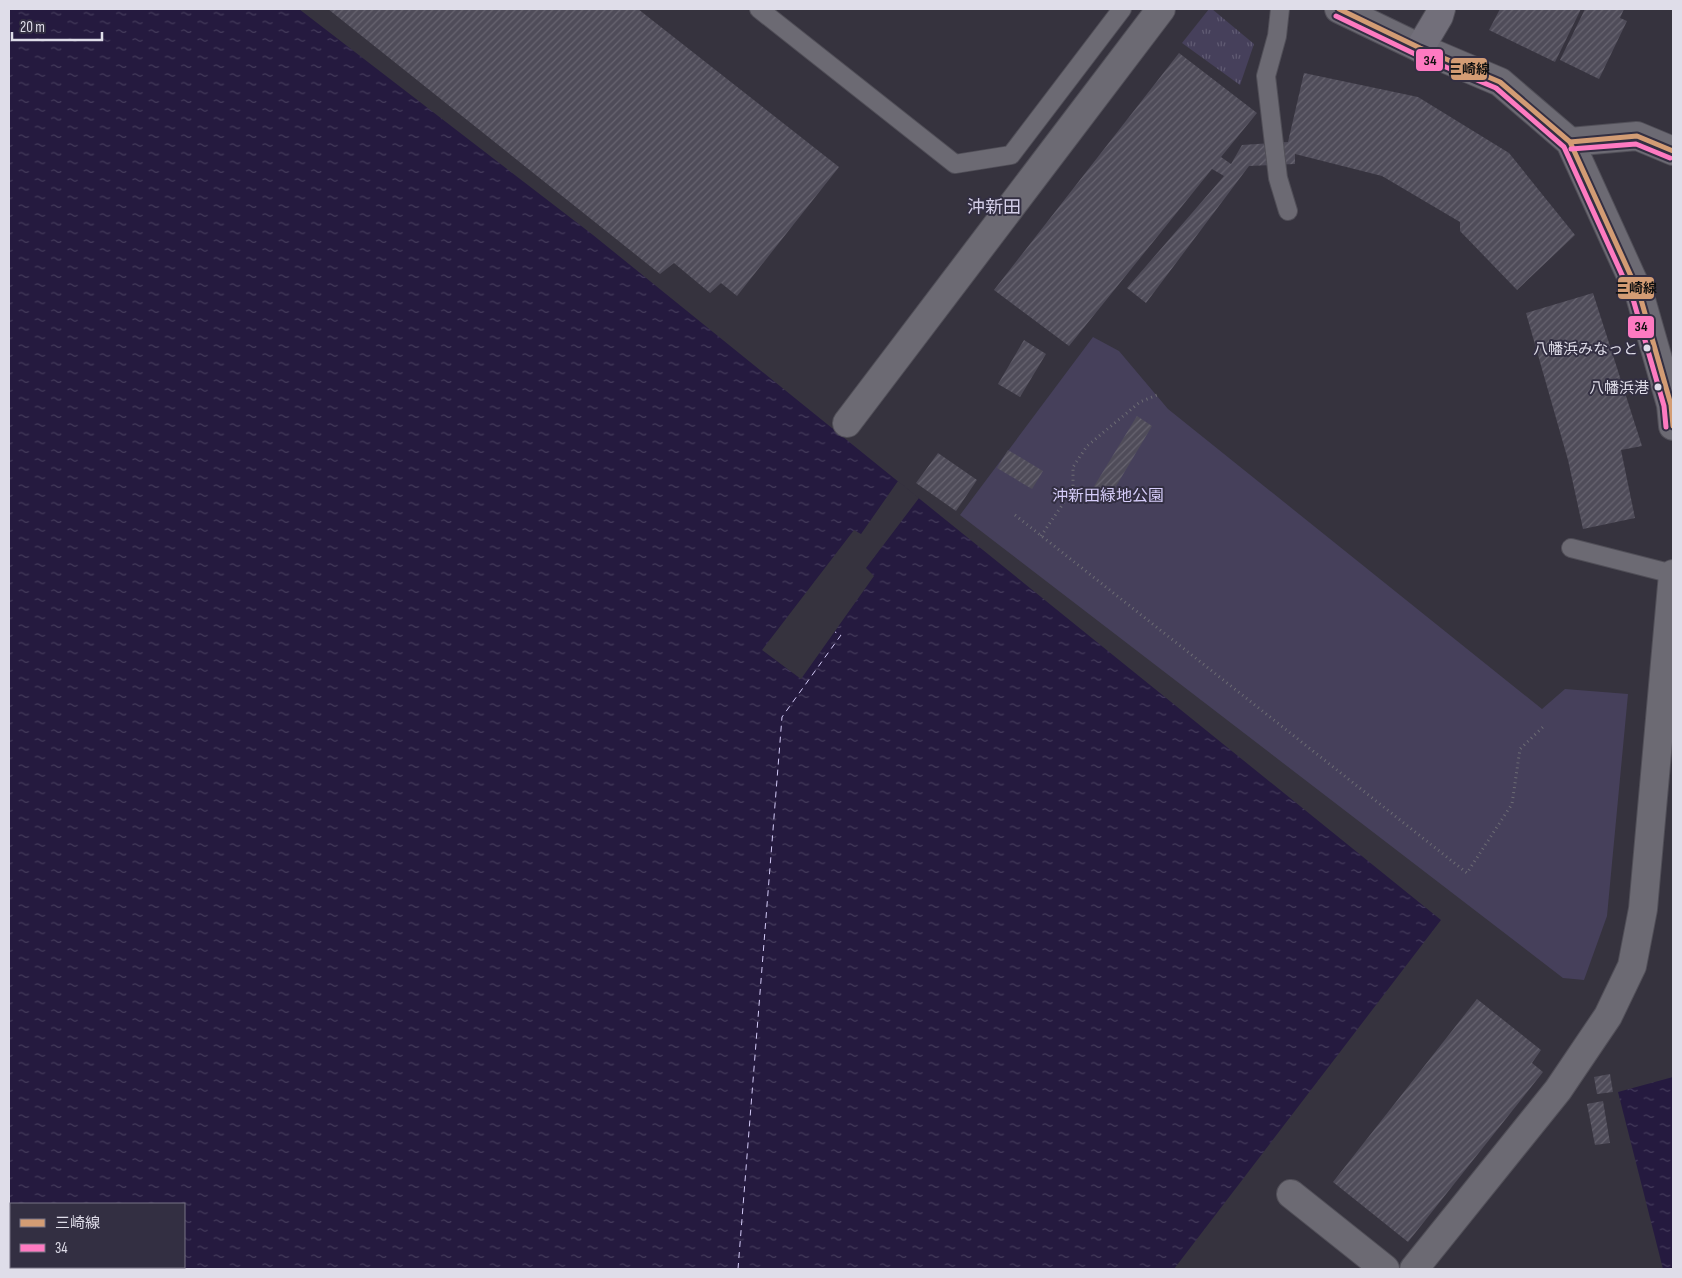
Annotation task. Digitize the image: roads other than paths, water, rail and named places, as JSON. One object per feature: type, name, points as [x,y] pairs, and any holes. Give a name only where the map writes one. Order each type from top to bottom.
[{"type":"main road","points":[[1420,48],[1439,16],[1441,9]]},
{"type":"street","points":[[847,424],[1161,9]]},
{"type":"street","points":[[1339,9],[1420,48],[1500,82],[1570,142],[1640,296],[1671,405],[1673,426]]},
{"type":"street","points":[[1570,142],[1637,136],[1673,151]]},
{"type":"street","points":[[1414,1269],[1558,1090],[1608,1016],[1632,966],[1643,909],[1673,574]]},
{"type":"street","points":[[1291,1194],[1385,1269]]},
{"type":"lane","points":[[759,9],[955,164],[1010,154],[1122,9]]},
{"type":"lane","points":[[1280,9],[1277,36],[1266,76],[1278,178],[1288,210]]},
{"type":"lane","points":[[1571,548],[1673,574]]},
{"type":"water","points":[[9,9],[299,9],[593,235],[1441,920],[1174,1269],[49,1269],[185,1268],[185,1203],[10,1203],[10,1214]]},
{"type":"water","points":[[1673,1077],[1673,1269],[1663,1269],[1618,1092]]},
{"type":"place","name":"八幡浜みなっと","points":[[1647,348]]},
{"type":"place","name":"八幡浜港","points":[[1658,387]]},
{"type":"district","name":"沖新田","points":[[994,207]]},
{"type":"park label","name":"沖新田緑地公園","points":[[1108,495]]}]
